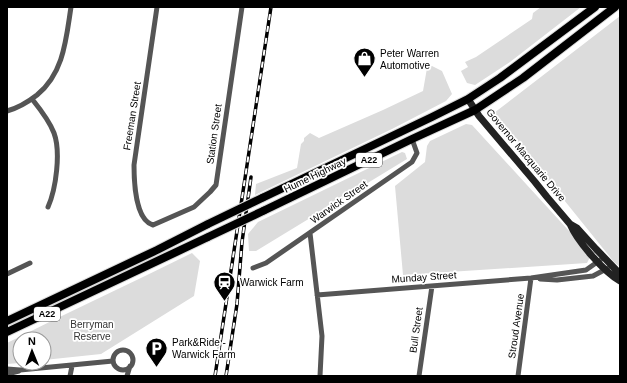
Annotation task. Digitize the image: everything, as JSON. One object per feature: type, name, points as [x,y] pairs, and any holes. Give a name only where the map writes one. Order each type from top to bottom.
[{"type":"highway","name":"Hume Highway","points":[[7,321],[468,99],[500,78],[595,7]]},
{"type":"highway","name":"Hume Highway","points":[[7,332],[475,110],[523,78],[615,7]]},
{"type":"main road","name":"Governor Macquarie Drive","points":[[468,99],[475,110],[570,224],[578,228],[601,260],[620,282]]},
{"type":"main road","name":"Governor Macquarie Drive","points":[[608,268],[620,274]]},
{"type":"street","points":[[7,111],[32,99],[51,81],[62,60],[71,7]]},
{"type":"street","name":"Freeman Street","points":[[150,224],[146,221],[138,207],[134,180],[134,164],[157,7]]},
{"type":"street","name":"Station Street","points":[[150,224],[157,224],[194,207],[216,185],[242,7]]},
{"type":"street","points":[[32,99],[46,117],[56,139],[58,154],[56,173],[48,207]]},
{"type":"street","name":"Warwick Street","points":[[253,268],[266,263],[412,162],[417,152],[412,139]]},
{"type":"street","points":[[310,233],[322,336],[320,376]]},
{"type":"street","name":"Munday Street","points":[[317,295],[532,278],[586,270],[601,260]]},
{"type":"street","points":[[7,274],[30,263]]},
{"type":"street","name":"Munday Street","points":[[532,278],[557,280],[580,278],[593,276],[608,268]]},
{"type":"street","name":"Stroud Avenue","points":[[518,376],[532,278]]},
{"type":"street","name":"Bull Street","points":[[419,376],[432,286]]},
{"type":"street","points":[[121,376],[113,361],[114,355],[122,350],[131,355],[132,358],[127,376]]},
{"type":"street","points":[[7,374],[113,361]]},
{"type":"street","points":[[70,376],[72,366]]},
{"type":"street","points":[[118,369],[124,370],[131,366]]},
{"type":"street","points":[[7,369],[20,373]]},
{"type":"green space","points":[[541,7],[581,7],[510,62],[475,85],[467,83],[461,71],[468,67],[465,62],[476,57],[532,19],[533,13]]},
{"type":"green space","points":[[620,16],[620,267],[614,262],[494,113]]},
{"type":"green space","points":[[432,66],[442,71],[452,94],[446,101],[392,129],[255,195],[256,184],[297,168],[301,144],[304,141],[304,138],[310,133],[319,138],[423,91],[427,68]]},
{"type":"green space","points":[[466,124],[472,125],[591,255],[587,263],[403,275],[395,186],[425,162],[427,146],[430,141]]},
{"type":"green space","points":[[402,152],[405,153],[407,159],[256,251],[249,251],[248,234],[258,222]]},
{"type":"green space","name":"Berryman Reserve","points":[[192,253],[200,261],[194,296],[101,354],[52,359],[52,331],[31,331]]},
{"type":"green space","name":"Berryman Reserve","points":[[12,340],[12,364],[7,364],[7,343]]},
{"type":"railway","points":[[215,376],[271,7]]},
{"type":"railway","points":[[226,376],[237,304],[242,242],[251,177]]},
{"type":"place","name":"Peter Warren Automotive","points":[[364,78]]},
{"type":"place","name":"Warwick Farm","points":[[225,302]]},
{"type":"place","name":"Park&Ride - Warwick Farm","points":[[157,368]]}]
